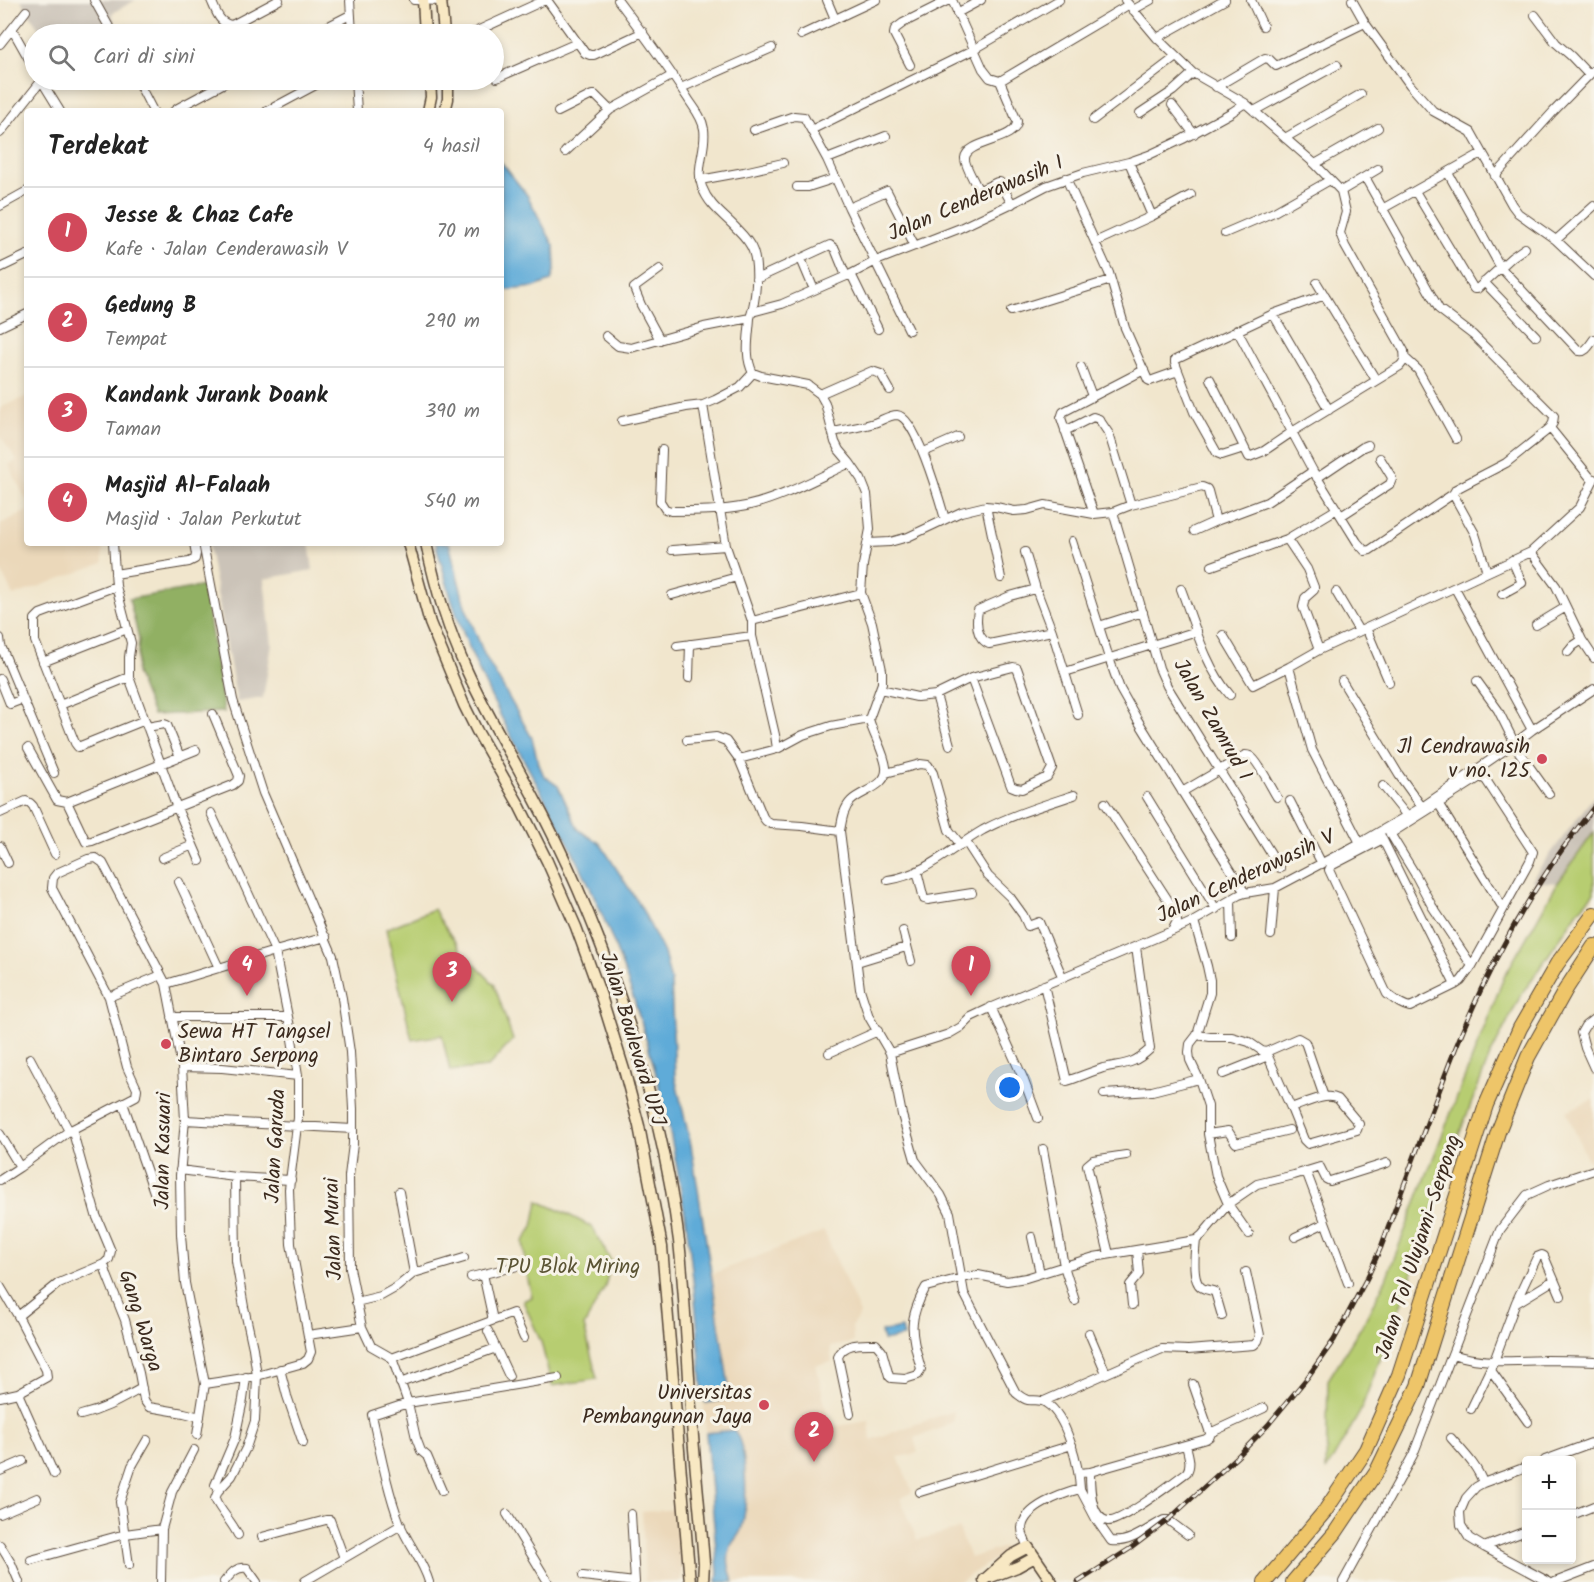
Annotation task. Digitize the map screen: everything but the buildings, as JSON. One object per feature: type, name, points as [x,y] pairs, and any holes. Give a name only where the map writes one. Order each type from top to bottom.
[{"type":"highway","name":"Jalan Tol Ulujami–Serpong","points":[[1265,1582],[1325,1511],[1366,1450],[1399,1375],[1486,1105],[1520,1028],[1557,964],[1594,914]]},
{"type":"highway","name":"Jalan Tol Ulujami–Serpong","points":[[1293,1582],[1335,1533],[1378,1469],[1418,1386],[1498,1132],[1528,1057],[1566,989],[1594,946]]},
{"type":"street","points":[[94,0],[107,24]]},
{"type":"street","points":[[211,0],[221,20],[226,24]]},
{"type":"street","points":[[234,24],[279,0]]},
{"type":"street","points":[[350,0],[351,24]]},
{"type":"street","points":[[424,24],[420,0],[441,1],[443,24]]},
{"type":"street","points":[[492,24],[546,0],[577,43],[590,56],[643,32]]},
{"type":"street","points":[[618,0],[643,32],[699,115],[704,129],[704,144],[699,170],[702,187],[709,202],[736,228],[753,250],[756,279],[748,358],[753,373],[808,385],[820,394],[825,403],[839,450],[861,479],[867,494],[870,529],[863,565],[861,593],[873,623],[882,670],[882,683],[869,719],[886,764],[886,773],[881,782],[853,799],[848,805],[842,816],[840,831],[860,989],[869,1017],[890,1053],[915,1160],[941,1195],[950,1213],[964,1293],[1016,1393],[1028,1400],[1044,1401],[1162,1349],[1188,1350],[1254,1344],[1260,1335],[1246,1272]]},
{"type":"street","points":[[827,0],[835,18]]},
{"type":"street","points":[[910,65],[894,34],[895,29],[950,0],[973,50],[988,76],[998,80],[1017,121],[1015,129],[970,149],[965,161],[977,188],[982,189],[1000,182],[1012,204]]},
{"type":"street","points":[[957,13],[981,0]]},
{"type":"street","points":[[811,129],[973,50],[1059,0]]},
{"type":"street","points":[[998,80],[1129,5],[1151,0]]},
{"type":"street","points":[[1157,38],[1226,0]]},
{"type":"street","points":[[1251,0],[1263,26]]},
{"type":"street","points":[[1352,0],[1365,23],[1410,85],[1433,111],[1471,132],[1518,213],[1556,240],[1594,276]]},
{"type":"street","points":[[801,35],[873,1]]},
{"type":"street","points":[[1129,5],[1157,38],[1193,73],[1245,103],[1315,164],[1341,191],[1346,212],[1340,233],[1345,246],[1404,351],[1405,358],[1418,370],[1456,439]]},
{"type":"street","points":[[0,44],[26,11]]},
{"type":"street","points":[[332,24],[350,15]]},
{"type":"street","points":[[1495,176],[1593,71],[1556,43],[1535,15]]},
{"type":"street","points":[[1216,87],[1265,58],[1276,66],[1365,23]]},
{"type":"street","points":[[12,29],[24,50]]},
{"type":"street","points":[[504,75],[577,43]]},
{"type":"street","points":[[681,88],[772,48]]},
{"type":"street","points":[[1093,120],[1176,57]]},
{"type":"street","points":[[1254,111],[1337,65]]},
{"type":"street","points":[[1140,113],[1173,91],[1193,73]]},
{"type":"street","points":[[565,152],[610,110],[673,75]]},
{"type":"street","points":[[0,133],[33,90]]},
{"type":"street","points":[[47,90],[58,108]]},
{"type":"street","points":[[142,90],[151,108]]},
{"type":"street","points":[[178,108],[209,90]]},
{"type":"street","points":[[273,108],[306,90]]},
{"type":"street","points":[[356,90],[357,108]]},
{"type":"street","points":[[429,108],[431,90]]},
{"type":"street","points":[[446,108],[448,90]]},
{"type":"street","points":[[558,112],[592,94],[610,110]]},
{"type":"street","points":[[1285,138],[1361,94]]},
{"type":"street","name":"Jalan Cenderawasih I","points":[[606,336],[618,346],[631,348],[751,315],[782,304],[848,272],[958,229],[1046,186],[1083,173],[1129,162],[1184,140],[1245,103]]},
{"type":"street","points":[[1172,105],[1194,134]]},
{"type":"street","points":[[754,130],[798,116],[804,117],[827,159],[909,330]]},
{"type":"street","points":[[1315,164],[1378,128]]},
{"type":"street","points":[[827,159],[886,136]]},
{"type":"street","points":[[1383,209],[1482,153]]},
{"type":"street","points":[[1129,162],[1152,216]]},
{"type":"street","points":[[700,180],[783,163]]},
{"type":"street","points":[[1341,191],[1378,170]]},
{"type":"street","points":[[1448,173],[1501,268],[1579,351],[1586,350],[1594,339]]},
{"type":"street","points":[[1237,330],[1315,475],[1363,550],[1367,551],[1453,494],[1456,489],[1506,463],[1550,428],[1554,416],[1473,334],[1439,309],[1365,177]]},
{"type":"street","points":[[797,187],[808,187],[836,178]]},
{"type":"street","points":[[1066,178],[1111,280],[1125,328],[1149,381],[1178,371]]},
{"type":"street","points":[[1226,232],[1274,212],[1330,180]]},
{"type":"street","points":[[855,205],[887,191],[915,246]]},
{"type":"street","points":[[1415,191],[1472,288],[1477,289],[1525,248]]},
{"type":"street","points":[[0,206],[24,193]]},
{"type":"street","points":[[1095,242],[1191,195]]},
{"type":"street","points":[[1556,240],[1594,206]]},
{"type":"street","points":[[756,279],[832,246],[878,329]]},
{"type":"street","points":[[0,268],[24,256]]},
{"type":"street","points":[[801,259],[812,285]]},
{"type":"street","points":[[660,269],[634,288],[660,340]]},
{"type":"street","points":[[1011,311],[1111,280]]},
{"type":"street","points":[[1484,282],[1536,336]]},
{"type":"street","points":[[1317,283],[1376,380]]},
{"type":"street","points":[[1244,448],[1222,455],[1217,453],[1194,412],[1175,360],[1273,314],[1324,296]]},
{"type":"street","points":[[1273,314],[1329,410]]},
{"type":"street","points":[[0,327],[24,315]]},
{"type":"street","points":[[1210,379],[1248,456],[1251,457],[1400,366],[1405,358]]},
{"type":"street","points":[[1081,367],[1092,396]]},
{"type":"street","points":[[1094,514],[1065,431],[1061,418],[1062,412],[1144,370]]},
{"type":"street","points":[[820,394],[872,371],[877,371],[882,375],[891,390]]},
{"type":"street","points":[[622,421],[703,405],[733,392],[753,373]]},
{"type":"street","points":[[703,405],[722,510],[726,546],[752,621],[752,636],[774,727],[777,749]]},
{"type":"street","points":[[833,432],[874,423],[895,415],[901,416],[906,420],[924,453],[945,519]]},
{"type":"street","points":[[1065,431],[1093,417],[1099,419],[1109,434],[1131,505]]},
{"type":"street","points":[[1223,635],[1253,685],[1289,668],[1319,650],[1531,552],[1580,507],[1594,480],[1550,428]]},
{"type":"street","points":[[924,453],[958,437]]},
{"type":"street","points":[[1194,531],[1267,502],[1368,445]]},
{"type":"street","points":[[662,450],[660,501],[666,509],[671,511],[722,510],[748,506],[850,463]]},
{"type":"street","points":[[1212,566],[1287,539],[1339,513],[1390,483],[1391,476],[1380,458]]},
{"type":"street","points":[[868,543],[890,542],[908,537],[961,512],[986,506],[1014,511],[1045,505],[1094,514],[1113,512],[1131,505],[1202,487],[1208,491],[1216,521]]},
{"type":"street","points":[[1453,494],[1475,534],[1487,572]]},
{"type":"street","points":[[986,506],[1001,578]]},
{"type":"street","name":"Jalan Zamrud I","points":[[1113,512],[1159,668],[1167,686],[1280,868]]},
{"type":"street","points":[[1287,539],[1307,569],[1314,590],[1305,598],[1303,607],[1319,650]]},
{"type":"street","points":[[1072,541],[1120,689],[1245,893]]},
{"type":"street","points":[[113,546],[116,586],[131,642],[129,677],[177,808],[200,861]]},
{"type":"street","points":[[115,574],[189,562],[195,559],[195,546]]},
{"type":"street","name":"Jalan Murai","points":[[204,546],[233,700],[255,773],[326,938],[335,967],[350,1052],[353,1130],[349,1176],[350,1268],[362,1327]]},
{"type":"street","name":"Jalan Boulevard UPJ","points":[[409,546],[429,623],[473,723],[518,803],[576,927],[625,1073],[639,1126],[662,1247],[690,1582]]},
{"type":"street","name":"Jalan Boulevard UPJ","points":[[427,546],[446,617],[466,670],[562,853],[610,968],[641,1063],[669,1182],[679,1242],[704,1563],[703,1582]]},
{"type":"street","points":[[672,549],[726,546]]},
{"type":"street","points":[[1024,552],[1078,715]]},
{"type":"street","points":[[1531,552],[1551,578],[1582,640],[1594,658]]},
{"type":"street","points":[[1502,594],[1522,583],[1512,560]]},
{"type":"street","points":[[672,595],[737,577]]},
{"type":"street","points":[[116,586],[40,614],[35,619],[35,641],[78,747],[146,724],[164,724],[167,725],[180,757]]},
{"type":"street","points":[[1455,588],[1532,730]]},
{"type":"street","points":[[1036,589],[1010,596],[978,610],[980,638],[989,644],[1052,631]]},
{"type":"street","points":[[1181,590],[1206,656],[1221,684],[1230,695]]},
{"type":"street","points":[[1335,592],[1363,630],[1389,682]]},
{"type":"street","points":[[752,621],[861,593]]},
{"type":"street","points":[[1536,625],[1566,607]]},
{"type":"street","points":[[1099,626],[1143,612]]},
{"type":"street","points":[[43,662],[128,629]]},
{"type":"street","points":[[1065,672],[1197,631]]},
{"type":"street","points":[[677,646],[752,636]]},
{"type":"street","points":[[1568,652],[1578,641],[1582,640]]},
{"type":"street","points":[[0,644],[54,773]]},
{"type":"street","points":[[689,678],[690,644]]},
{"type":"street","points":[[880,689],[917,697],[936,695],[971,678],[1013,667],[1017,668],[1052,768],[1047,777],[1022,789],[1011,786],[971,678]]},
{"type":"street","points":[[1289,668],[1312,750],[1360,843]]},
{"type":"street","points":[[60,705],[129,677]]},
{"type":"street","points":[[0,679],[10,704],[23,699]]},
{"type":"street","points":[[1342,681],[1399,775],[1422,807]]},
{"type":"street","points":[[1477,681],[1498,710],[1519,752],[1549,794]]},
{"type":"street","name":"Jalan Cenderawasih V","points":[[890,1053],[949,1034],[971,1017],[991,1007],[1172,931],[1245,893],[1275,888],[1360,843],[1384,833],[1594,689]]},
{"type":"street","points":[[936,695],[950,746]]},
{"type":"street","points":[[67,802],[86,842],[233,786],[239,776],[213,714]]},
{"type":"street","points":[[739,759],[777,749],[803,735],[831,726],[869,719]]},
{"type":"street","points":[[687,740],[716,737],[726,741],[739,759],[763,817],[771,824],[840,831]]},
{"type":"street","points":[[28,748],[57,800],[67,802],[196,750]]},
{"type":"street","points":[[1182,792],[1245,755],[1251,756],[1276,797]]},
{"type":"street","points":[[886,773],[920,764],[928,765],[933,773],[949,830],[963,843],[988,876],[1010,897],[1028,926],[1039,922],[1062,976]]},
{"type":"street","points":[[1478,777],[1482,777],[1533,852],[1472,966],[1461,981],[1410,1007],[1397,1002],[1387,994],[1329,870],[1331,866],[1384,833],[1438,803],[1478,777]]},
{"type":"street","points":[[1383,786],[1407,816]]},
{"type":"street","points":[[888,880],[903,878],[917,871],[983,830],[1074,795]]},
{"type":"street","points":[[1147,797],[1216,909]]},
{"type":"street","points":[[0,813],[26,801],[30,803],[55,854]]},
{"type":"street","points":[[1290,801],[1322,864]]},
{"type":"street","points":[[1106,803],[1175,911],[1177,921],[1172,931]]},
{"type":"street","points":[[1438,803],[1503,908]]},
{"type":"street","name":"Jalan Garuda","points":[[210,813],[274,951],[298,1076],[297,1126],[290,1189],[291,1244],[311,1352],[303,1363],[280,1369]]},
{"type":"street","points":[[1384,833],[1406,860],[1432,906],[1472,966]]},
{"type":"street","points":[[1384,833],[1396,865],[1455,985]]},
{"type":"street","points":[[162,858],[193,845]]},
{"type":"street","points":[[0,846],[9,863]]},
{"type":"street","name":"Jalan Kasuari","points":[[109,997],[52,888],[53,878],[57,873],[88,859],[96,858],[104,863],[166,984],[182,1067],[185,1120],[180,1170],[184,1283],[205,1384],[197,1435]]},
{"type":"street","points":[[1396,865],[1406,860]]},
{"type":"street","points":[[917,871],[924,899],[972,893]]},
{"type":"street","points":[[179,882],[219,968]]},
{"type":"street","points":[[1271,935],[1275,888]]},
{"type":"street","points":[[1231,900],[1232,938]]},
{"type":"street","points":[[1419,913],[1432,906]]},
{"type":"street","points":[[1194,921],[1210,980],[1210,993],[1197,1035],[1190,1044],[1190,1060],[1208,1106],[1208,1134],[1216,1176],[1228,1204],[1249,1233]]},
{"type":"street","points":[[903,931],[910,961]]},
{"type":"street","points":[[166,984],[274,951],[326,938]]},
{"type":"street","points":[[857,962],[906,947]]},
{"type":"street","points":[[1044,985],[1067,1081],[1106,1068],[1128,1064],[1140,1059],[1150,1049],[1136,947]]},
{"type":"street","points":[[0,1180],[70,1130],[136,1096],[137,1089],[127,1067],[109,997],[161,975]]},
{"type":"street","points":[[991,1007],[1038,1118]]},
{"type":"street","points":[[172,1017],[288,1017]]},
{"type":"street","points":[[1594,1019],[1585,1026],[1581,1033],[1594,1068]]},
{"type":"street","points":[[829,1053],[878,1031]]},
{"type":"street","points":[[1197,1035],[1232,1036],[1249,1042],[1267,1054],[1304,1140],[1308,1144],[1357,1130],[1359,1124],[1334,1096],[1291,1108]]},
{"type":"street","points":[[1223,1074],[1298,1038],[1305,1042],[1324,1097]]},
{"type":"street","name":"Gang Warga","points":[[30,1058],[70,1130],[96,1215],[111,1251],[111,1256],[104,1264],[125,1320],[144,1400],[149,1407],[200,1417]]},
{"type":"street","points":[[182,1067],[222,1068],[298,1076]]},
{"type":"street","points":[[1104,1094],[1152,1091],[1199,1079]]},
{"type":"street","points":[[123,1103],[154,1192]]},
{"type":"street","points":[[185,1120],[353,1130]]},
{"type":"street","points":[[1208,1134],[1228,1131],[1236,1143],[1289,1130]]},
{"type":"street","points":[[0,1134],[20,1167]]},
{"type":"street","points":[[1043,1149],[1064,1266],[1075,1301]]},
{"type":"street","points":[[1109,1254],[1087,1165],[1093,1160],[1126,1155]]},
{"type":"street","points":[[850,1414],[838,1357],[842,1350],[855,1344],[876,1344],[882,1351],[891,1378],[905,1379],[918,1375],[921,1369],[914,1344],[912,1320],[926,1287],[978,1275],[1007,1281],[1026,1278],[1094,1257],[1196,1240],[1202,1236],[1228,1204],[1257,1184],[1321,1167],[1326,1179],[1330,1181],[1386,1163]]},
{"type":"street","points":[[180,1170],[235,1177],[291,1179]]},
{"type":"street","points":[[1343,1582],[1413,1455],[1500,1230],[1527,1195],[1594,1170]]},
{"type":"street","points":[[1306,1171],[1348,1283]]},
{"type":"street","points":[[235,1177],[236,1261],[257,1376],[255,1421],[246,1448],[232,1476],[218,1491],[215,1499],[238,1535]]},
{"type":"street","points":[[399,1192],[414,1273]]},
{"type":"street","points":[[1295,1237],[1325,1222]]},
{"type":"street","points":[[1032,1237],[1040,1273]]},
{"type":"street","points":[[1196,1240],[1195,1275],[1198,1284],[1202,1288],[1215,1292],[1222,1316]]},
{"type":"street","points":[[1131,1305],[1130,1285],[1139,1274],[1137,1250]]},
{"type":"street","points":[[1471,1408],[1492,1365],[1516,1302],[1537,1257],[1544,1256],[1561,1296]]},
{"type":"street","points":[[356,1302],[381,1296],[414,1273],[464,1258]]},
{"type":"street","points":[[18,1316],[59,1283],[104,1264]]},
{"type":"street","points":[[471,1277],[522,1265]]},
{"type":"street","points":[[483,1274],[493,1320]]},
{"type":"street","points":[[1516,1302],[1554,1280]]},
{"type":"street","points":[[0,1286],[47,1374],[47,1377],[18,1393],[0,1397]]},
{"type":"street","points":[[392,1358],[513,1313],[524,1338]]},
{"type":"street","points":[[308,1335],[362,1327],[371,1346],[392,1358],[408,1403],[416,1438],[421,1451],[427,1456],[442,1491]]},
{"type":"street","points":[[488,1331],[509,1376]]},
{"type":"street","points":[[1089,1333],[1106,1373]]},
{"type":"street","points":[[400,1383],[496,1348]]},
{"type":"street","points":[[1452,1354],[1492,1365],[1560,1360],[1594,1361]]},
{"type":"street","points":[[1492,1365],[1528,1422]]},
{"type":"street","points":[[205,1384],[257,1376],[280,1369],[303,1443]]},
{"type":"street","points":[[215,1485],[235,1438],[246,1377]]},
{"type":"street","points":[[429,1582],[425,1569],[401,1525],[386,1479],[372,1415],[408,1403],[558,1378]]},
{"type":"street","points":[[1193,1384],[1210,1433]]},
{"type":"street","points":[[81,1415],[115,1404],[142,1388]]},
{"type":"street","points":[[18,1393],[54,1474]]},
{"type":"street","points":[[1044,1401],[1052,1407],[1062,1422],[1072,1445],[1079,1473],[1080,1489],[1111,1541],[1126,1540],[1164,1520],[1168,1520],[1188,1535]]},
{"type":"street","points":[[1079,1473],[1090,1472],[1206,1439],[1210,1433],[1264,1408]]},
{"type":"street","points":[[676,1415],[691,1414]]},
{"type":"street","points":[[1451,1438],[1474,1466],[1483,1483]]},
{"type":"street","points":[[129,1565],[120,1502],[132,1466],[147,1440]]},
{"type":"street","points":[[1558,1456],[1594,1442]]},
{"type":"street","points":[[920,1492],[1072,1445]]},
{"type":"street","points":[[1090,1472],[1091,1494],[1098,1514],[1113,1521],[1187,1472],[1189,1463],[1186,1445]]},
{"type":"street","points":[[161,1582],[162,1529],[172,1492],[194,1450]]},
{"type":"street","points":[[0,1471],[23,1461]]},
{"type":"street","points":[[1522,1469],[1476,1487],[1466,1498],[1460,1512],[1461,1525],[1469,1538],[1549,1582]]},
{"type":"street","points":[[1051,1580],[1028,1547],[1022,1531],[1026,1516],[1040,1506],[1080,1489]]},
{"type":"street","points":[[0,1514],[37,1498]]},
{"type":"street","points":[[1576,1513],[1594,1506]]},
{"type":"street","points":[[507,1514],[548,1582]]},
{"type":"street","points":[[584,1576],[635,1582],[631,1514]]},
{"type":"street","points":[[262,1537],[330,1520],[344,1558]]},
{"type":"street","points":[[305,1581],[401,1525]]},
{"type":"street","points":[[31,1560],[125,1534],[162,1529]]},
{"type":"street","points":[[1484,1547],[1522,1533]]},
{"type":"street","points":[[0,1545],[19,1582]]},
{"type":"street","points":[[982,1581],[1011,1556],[1028,1547]]},
{"type":"street","points":[[982,1581],[1035,1557]]},
{"type":"street","points":[[224,1582],[241,1566],[247,1568],[257,1582]]},
{"type":"street","points":[[1555,1582],[1594,1567]]},
{"type":"shaded area","points":[[21,0],[136,0],[112,13],[116,24],[36,24]]},
{"type":"shaded area","points":[[24,397],[24,496],[9,465],[17,460],[0,436],[0,408]]},
{"type":"shaded area","points":[[24,512],[24,546],[102,546],[103,563],[13,596],[0,568],[0,524]]},
{"type":"shaded area","points":[[209,546],[309,546],[313,570],[264,579],[272,644],[263,698],[237,702]]},
{"type":"shaded area","points":[[1594,796],[1594,832],[1557,883],[1530,881]]},
{"type":"shaded area","points":[[1594,1099],[1594,1159],[1588,1161],[1566,1111]]},
{"type":"shaded area","name":"Universitas Pembangunan Jaya","points":[[824,1231],[860,1314],[852,1326],[853,1342],[830,1347],[832,1362],[816,1365],[830,1427],[869,1421],[871,1440],[953,1411],[954,1423],[914,1438],[918,1453],[898,1457],[912,1492],[900,1499],[917,1540],[959,1529],[970,1558],[1004,1547],[1007,1551],[959,1582],[717,1582],[693,1281]]},
{"type":"shaded area","points":[[678,1509],[682,1582],[645,1582],[642,1512]]},
{"type":"green space","points":[[204,586],[224,712],[153,715],[136,673],[139,639],[129,599]]},
{"type":"green space","points":[[1594,832],[1594,893],[1579,910],[1520,997],[1490,1056],[1453,1150],[1407,1289],[1360,1412],[1326,1471],[1328,1380],[1363,1324],[1386,1279],[1504,977],[1557,884]]},
{"type":"green space","points":[[434,909],[462,952],[494,984],[513,1040],[488,1067],[450,1071],[442,1035],[412,1040],[386,929]]},
{"type":"green space","name":"TPU Blok Miring","points":[[538,1201],[592,1227],[611,1261],[605,1287],[584,1326],[597,1379],[552,1386],[541,1342],[523,1301],[532,1297],[523,1242],[533,1227]]},
{"type":"water","points":[[504,166],[527,195],[554,246],[555,268],[551,281],[535,287],[504,291]]},
{"type":"water","points":[[437,546],[450,546],[465,606],[484,654],[532,738],[544,776],[558,786],[578,829],[600,843],[641,907],[664,953],[671,982],[675,1077],[691,1145],[728,1381],[728,1399],[706,1403],[703,1399],[690,1256],[677,1170],[651,1055],[627,980],[614,943],[581,867],[480,673],[463,633]]},
{"type":"water","points":[[902,1328],[904,1337],[883,1341],[881,1332]]},
{"type":"water","points":[[734,1430],[739,1438],[744,1464],[745,1508],[741,1530],[731,1546],[728,1560],[734,1582],[717,1582],[706,1433]]},
{"type":"railway","points":[[1078,1582],[1131,1548],[1168,1520],[1237,1457],[1268,1425],[1307,1378],[1334,1340],[1381,1247],[1456,1047],[1484,984],[1534,892],[1594,807]]},
{"type":"place","name":"Jl Cendrawasih v no. 125","points":[[1542,759]]},
{"type":"place","name":"Masjid Al-Falaah","points":[[247,996]]},
{"type":"place","name":"Jesse & Chaz Cafe","points":[[971,996]]},
{"type":"place","name":"Kandank Jurank Doank","points":[[452,1002]]},
{"type":"place","name":"Sewa HT Tangsel Bintaro Serpong","points":[[166,1044]]},
{"type":"place","name":"Universitas Pembangunan Jaya","points":[[764,1405]]},
{"type":"place","name":"Gedung B","points":[[814,1462]]}]
